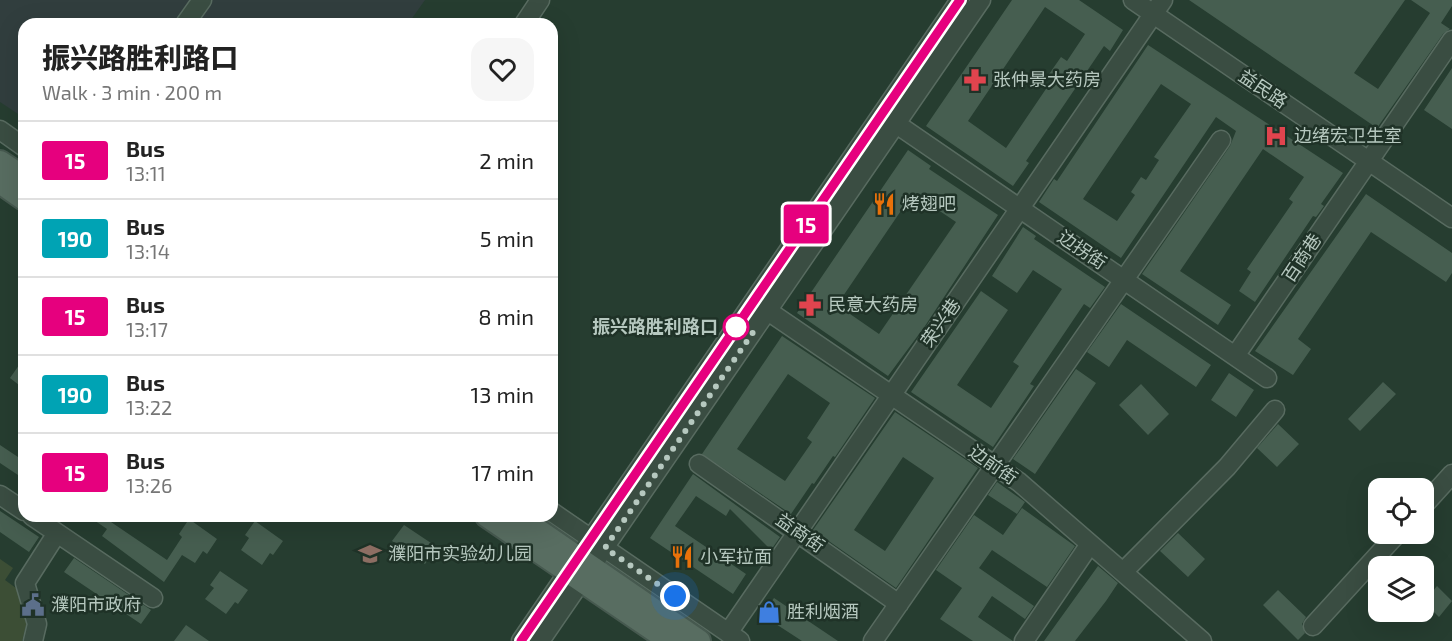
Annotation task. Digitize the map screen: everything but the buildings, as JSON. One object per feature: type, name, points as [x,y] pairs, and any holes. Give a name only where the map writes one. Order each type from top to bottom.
[{"type":"main road","points":[[0,162],[18,174]]},
{"type":"main road","points":[[0,182],[18,195]]},
{"type":"main road","points":[[498,522],[699,641]]},
{"type":"main road","points":[[524,522],[670,641]]},
{"type":"street","points":[[189,18],[202,0]]},
{"type":"street","points":[[528,18],[540,0]]},
{"type":"street","points":[[521,641],[580,569],[598,543],[960,0]]},
{"type":"street","points":[[598,543],[768,311],[981,0]]},
{"type":"street","name":"益民路","points":[[1133,0],[1158,7],[1368,161],[1452,218]]},
{"type":"street","name":"荣兴巷","points":[[734,637],[798,531],[1158,7]]},
{"type":"street","name":"百商巷","points":[[1235,356],[1452,39]]},
{"type":"street","name":"边拐街","points":[[895,123],[1267,378]]},
{"type":"street","points":[[0,130],[18,143]]},
{"type":"street","points":[[873,641],[1221,140]]},
{"type":"street","name":"边前街","points":[[768,311],[1019,482],[1202,641]]},
{"type":"street","points":[[1123,572],[1227,467],[1275,410]]},
{"type":"street","name":"益商街","points":[[699,464],[899,603]]},
{"type":"street","points":[[1434,494],[1452,474]]},
{"type":"street","points":[[0,495],[18,507]]},
{"type":"street","points":[[558,516],[734,637]]},
{"type":"street","points":[[33,641],[37,624],[25,583],[47,523],[153,598]]},
{"type":"street","points":[[1024,641],[1090,544]]},
{"type":"street","points":[[1313,626],[1388,544]]},
{"type":"street","points":[[540,641],[580,569]]},
{"type":"shaded area","points":[[0,0],[425,0],[412,18],[18,18],[18,114],[0,102]]},
{"type":"green space","points":[[0,559],[13,568],[5,580],[20,591],[27,622],[22,641],[0,641]]},
{"type":"bus line","name":"15","points":[[521,641],[960,0]]},
{"type":"place","name":"张仲景大药房","points":[[975,80]]},
{"type":"place","name":"边绪宏卫生室","points":[[1276,136]]},
{"type":"place","name":"烤翅吧","points":[[884,204]]},
{"type":"place","name":"民意大药房","points":[[810,305]]},
{"type":"place","name":"振兴路胜利路口","points":[[736,327]]},
{"type":"place","name":"濮阳市实验幼儿园","points":[[370,554]]},
{"type":"place","name":"小军拉面","points":[[682,557]]},
{"type":"place","name":"濮阳市政府","points":[[33,605]]},
{"type":"place","name":"胜利烟酒","points":[[769,612]]},
{"type":"route","points":[[675,596],[605,548],[754,331],[736,327]]}]
